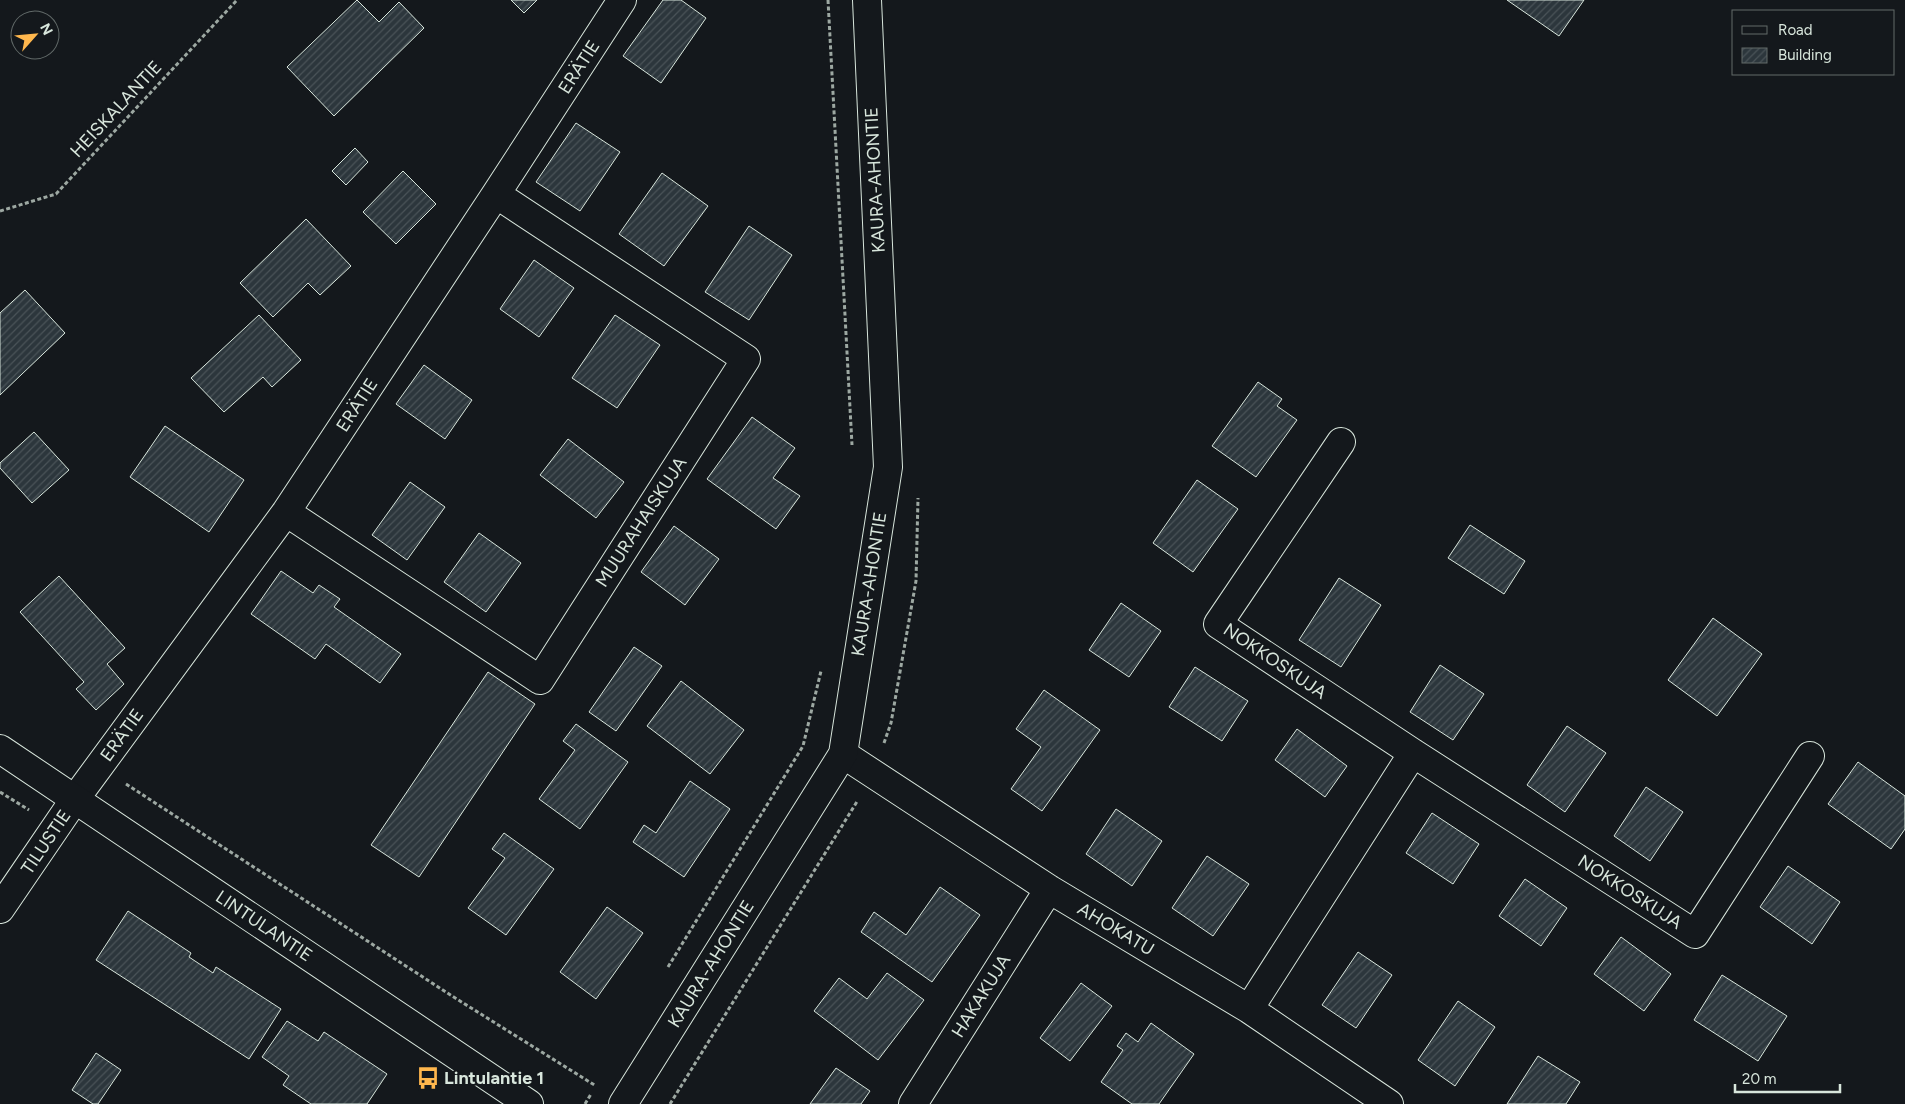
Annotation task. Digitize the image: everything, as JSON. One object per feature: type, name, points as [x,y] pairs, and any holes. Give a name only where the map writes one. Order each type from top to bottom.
[{"type":"street","name":"ERÄTIE","points":[[75,799],[286,512],[622,0]]},
{"type":"street","name":"KAURA-AHONTIE","points":[[622,1104],[842,754],[888,467],[867,0]]},
{"type":"street","name":"MUURAHAISKUJA","points":[[286,512],[540,680],[746,359],[496,194]]},
{"type":"street","name":"NOKKOSKUJA","points":[[1341,442],[1218,624],[1413,753],[1696,934],[1810,756]]},
{"type":"street","name":"LINTULANTIE","points":[[0,749],[529,1104]]},
{"type":"street","points":[[1249,1009],[1413,753]]},
{"type":"street","name":"AHOKATU","points":[[842,754],[1050,889],[1249,1009],[1389,1104]]},
{"type":"street","name":"TILUSTIE","points":[[0,909],[75,799]]},
{"type":"street","name":"HAKAKUJA","points":[[913,1104],[1050,889]]},
{"type":"path","name":"HEISKALANTIE","points":[[0,211],[56,194],[237,0]]},
{"type":"path","points":[[828,0],[852,446]]},
{"type":"path","points":[[663,975],[803,746],[823,664]]},
{"type":"path","points":[[99,766],[444,991],[596,1086],[585,1104]]},
{"type":"path","points":[[670,1104],[874,774]]},
{"type":"building","points":[[357,0],[379,22],[399,2],[424,28],[334,116],[287,67]]},
{"type":"building","points":[[511,0],[537,0],[524,13]]},
{"type":"building","points":[[663,0],[681,0],[706,18],[661,83],[623,56]]},
{"type":"building","points":[[1507,0],[1584,0],[1559,36]]},
{"type":"building","points":[[576,123],[620,152],[580,211],[536,182]]},
{"type":"building","points":[[355,148],[368,162],[346,185],[332,171]]},
{"type":"building","points":[[403,171],[436,204],[396,244],[363,212]]},
{"type":"building","points":[[662,173],[708,206],[664,266],[619,234]]},
{"type":"building","points":[[306,219],[351,266],[320,295],[308,283],[273,317],[240,283]]},
{"type":"building","points":[[749,226],[792,255],[749,320],[705,292]]},
{"type":"building","points":[[534,260],[574,288],[539,337],[500,309]]},
{"type":"building","points":[[25,290],[65,333],[0,395],[0,313]]},
{"type":"building","points":[[259,315],[301,360],[272,387],[263,377],[224,412],[191,378]]},
{"type":"building","points":[[615,315],[660,345],[617,408],[572,378]]},
{"type":"building","points":[[424,365],[472,400],[445,439],[396,404]]},
{"type":"building","points":[[1258,382],[1282,399],[1277,406],[1297,420],[1256,477],[1212,446]]},
{"type":"building","points":[[752,417],[795,448],[773,478],[800,496],[776,529],[707,479]]},
{"type":"building","points":[[165,426],[244,480],[209,532],[130,477]]},
{"type":"building","points":[[34,432],[69,470],[32,503],[0,468],[0,463]]},
{"type":"building","points":[[568,439],[624,482],[596,518],[540,475]]},
{"type":"building","points":[[1197,480],[1238,509],[1193,572],[1153,543]]},
{"type":"building","points":[[410,482],[445,507],[407,560],[372,535]]},
{"type":"building","points":[[1470,525],[1525,561],[1504,594],[1448,558]]},
{"type":"building","points":[[674,526],[719,559],[685,605],[641,572]]},
{"type":"building","points":[[479,533],[521,563],[486,612],[444,582]]},
{"type":"building","points":[[281,571],[313,593],[319,585],[340,599],[334,607],[401,654],[380,683],[326,644],[315,659],[251,614]]},
{"type":"building","points":[[59,576],[125,648],[107,664],[124,684],[96,710],[76,689],[84,682],[20,612]]},
{"type":"building","points":[[1339,578],[1381,605],[1341,667],[1299,640]]},
{"type":"building","points":[[1121,603],[1161,631],[1129,677],[1089,650]]},
{"type":"building","points":[[1713,618],[1762,654],[1717,716],[1668,680]]},
{"type":"building","points":[[634,647],[662,666],[616,731],[589,712]]},
{"type":"building","points":[[1440,665],[1484,694],[1453,740],[1410,712]]},
{"type":"building","points":[[1195,667],[1248,701],[1222,741],[1169,707]]},
{"type":"building","points":[[488,672],[535,704],[419,877],[371,845]]},
{"type":"building","points":[[681,681],[744,730],[710,774],[647,726]]},
{"type":"building","points":[[1044,690],[1100,730],[1042,811],[1011,789],[1041,747],[1016,729]]},
{"type":"building","points":[[576,724],[628,762],[580,829],[539,799],[575,750],[563,741]]},
{"type":"building","points":[[1567,726],[1606,753],[1565,812],[1527,785]]},
{"type":"building","points":[[1297,729],[1347,766],[1325,797],[1275,760]]},
{"type":"building","points":[[1858,762],[1905,796],[1905,829],[1891,849],[1828,804]]},
{"type":"building","points":[[690,781],[730,809],[684,877],[633,842],[644,825],[656,833]]},
{"type":"building","points":[[1646,787],[1683,812],[1650,861],[1614,836]]},
{"type":"building","points":[[1116,809],[1162,841],[1132,886],[1086,854]]},
{"type":"building","points":[[1432,813],[1479,844],[1453,884],[1406,853]]},
{"type":"building","points":[[504,833],[554,869],[506,935],[468,908],[505,858],[492,849]]},
{"type":"building","points":[[1207,856],[1249,884],[1213,936],[1172,908]]},
{"type":"building","points":[[1788,866],[1840,902],[1812,944],[1760,907]]},
{"type":"building","points":[[1525,879],[1567,908],[1541,946],[1499,916]]},
{"type":"building","points":[[940,887],[980,915],[932,982],[861,932],[874,912],[906,935]]},
{"type":"building","points":[[607,907],[643,933],[596,999],[560,972]]},
{"type":"building","points":[[128,911],[191,953],[189,957],[213,973],[216,967],[281,1009],[249,1059],[96,960]]},
{"type":"building","points":[[1621,937],[1671,974],[1644,1011],[1594,974]]},
{"type":"building","points":[[1358,952],[1392,975],[1356,1028],[1322,1005]]},
{"type":"building","points":[[887,973],[924,1000],[878,1060],[814,1011],[839,978],[867,999]]},
{"type":"building","points":[[1722,975],[1787,1016],[1758,1061],[1694,1020]]},
{"type":"building","points":[[1081,983],[1112,1006],[1070,1061],[1040,1038]]},
{"type":"building","points":[[1458,1001],[1495,1027],[1455,1086],[1418,1060]]},
{"type":"building","points":[[287,1021],[318,1041],[324,1032],[387,1074],[367,1104],[311,1104],[283,1085],[289,1076],[262,1057]]},
{"type":"building","points":[[1151,1023],[1194,1054],[1159,1104],[1132,1104],[1101,1082],[1123,1050],[1117,1046],[1126,1033],[1138,1042]]},
{"type":"building","points":[[96,1053],[121,1070],[98,1104],[93,1104],[72,1090]]},
{"type":"building","points":[[1538,1056],[1580,1082],[1566,1104],[1507,1104]]},
{"type":"building","points":[[836,1068],[870,1091],[861,1104],[810,1104]]},
{"type":"place","name":"Lintulantie 1","points":[[428,1078]]}]
